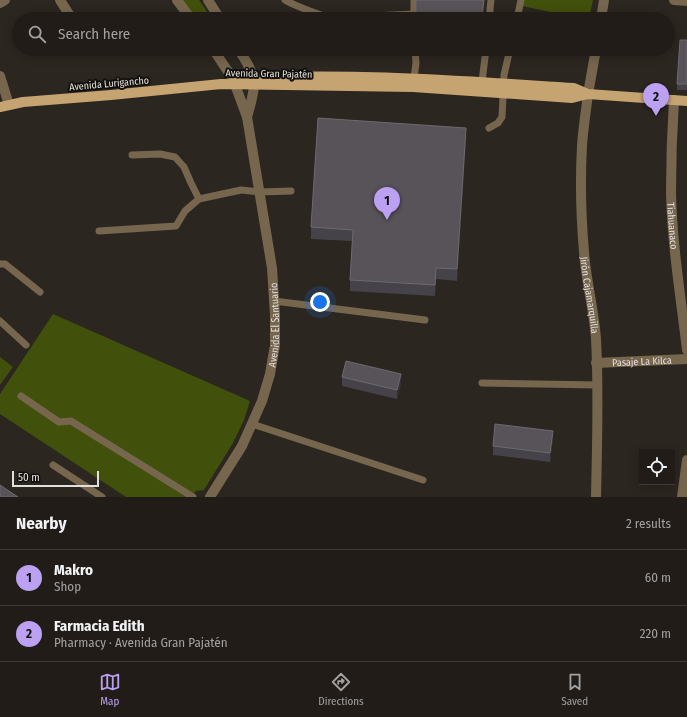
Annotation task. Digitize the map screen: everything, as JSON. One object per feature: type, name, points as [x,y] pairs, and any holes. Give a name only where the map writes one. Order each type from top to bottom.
[{"type":"main road","name":"Avenida Gran Pajatén","points":[[221,84],[305,76],[414,78],[482,82],[503,88]]},
{"type":"main road","name":"Avenida Gran Pajatén","points":[[253,81],[413,87],[503,88],[572,98],[588,94],[687,101]]},
{"type":"main road","name":"Avenida Lurigancho","points":[[5,106],[31,102],[221,84]]},
{"type":"street","points":[[0,3],[5,0]]},
{"type":"street","points":[[60,0],[68,12]]},
{"type":"street","points":[[177,0],[186,12]]},
{"type":"street","points":[[208,0],[216,12]]},
{"type":"street","points":[[602,12],[604,0]]},
{"type":"street","points":[[674,0],[687,1]]},
{"type":"street","name":"Avenida El Santuario","points":[[210,497],[242,446],[262,401],[270,374],[274,345],[275,315],[272,268],[247,117],[234,82],[217,56]]},
{"type":"street","points":[[243,56],[248,64],[253,81]]},
{"type":"street","name":"Jirón Cajamarquilla","points":[[595,56],[588,94],[582,144],[581,188],[584,253],[595,326],[598,385],[596,497]]},
{"type":"street","points":[[0,76],[5,106]]},
{"type":"street","name":"Avenida El Santuario","points":[[247,117],[253,81]]},
{"type":"street","name":"Tiahuanaco","points":[[674,100],[671,192],[674,235],[687,350]]},
{"type":"street","name":"Pasaje La Kilca","points":[[596,363],[687,359]]},
{"type":"street","points":[[682,497],[687,460]]},
{"type":"lane","points":[[285,0],[314,12]]},
{"type":"lane","points":[[414,0],[414,12]]},
{"type":"lane","points":[[490,12],[491,0]]},
{"type":"lane","points":[[518,12],[521,0]]},
{"type":"lane","points":[[414,78],[416,56]]},
{"type":"lane","points":[[482,82],[485,56]]},
{"type":"lane","points":[[489,128],[498,124],[502,117],[504,76],[508,56]]},
{"type":"lane","points":[[132,155],[160,154],[175,157],[184,167],[199,198]]},
{"type":"lane","points":[[99,231],[176,226],[185,211],[199,198],[241,190],[260,192],[291,192]]},
{"type":"lane","points":[[0,264],[5,264],[40,292]]},
{"type":"lane","points":[[274,301],[425,320]]},
{"type":"lane","points":[[0,321],[26,345]]},
{"type":"lane","points":[[482,383],[598,385]]},
{"type":"lane","points":[[21,396],[59,422],[71,421],[193,497]]},
{"type":"lane","points":[[252,424],[423,480]]},
{"type":"lane","points":[[53,465],[102,497]]},
{"type":"green space","points":[[182,0],[199,0],[207,12],[190,12]]},
{"type":"green space","points":[[523,0],[593,0],[590,12],[551,12],[522,6]]},
{"type":"green space","points":[[53,314],[250,401],[244,420],[233,443],[204,490],[196,491],[191,497],[126,497],[0,414],[0,394]]},
{"type":"green space","points":[[0,357],[13,367],[0,385]]},
{"type":"building","points":[[416,0],[484,0],[483,12],[416,12]]},
{"type":"building","points":[[680,40],[687,40],[687,84],[677,84]]},
{"type":"building","points":[[318,118],[466,128],[457,269],[436,268],[435,285],[350,280],[353,230],[311,227]]},
{"type":"building","points":[[346,361],[401,374],[397,390],[342,377]]},
{"type":"building","points":[[495,424],[553,431],[550,453],[493,446]]},
{"type":"building","points":[[0,485],[18,497],[0,497]]},
{"type":"place","name":"Farmacia Edith","points":[[656,116]]},
{"type":"place","name":"Makro","points":[[387,220]]}]
